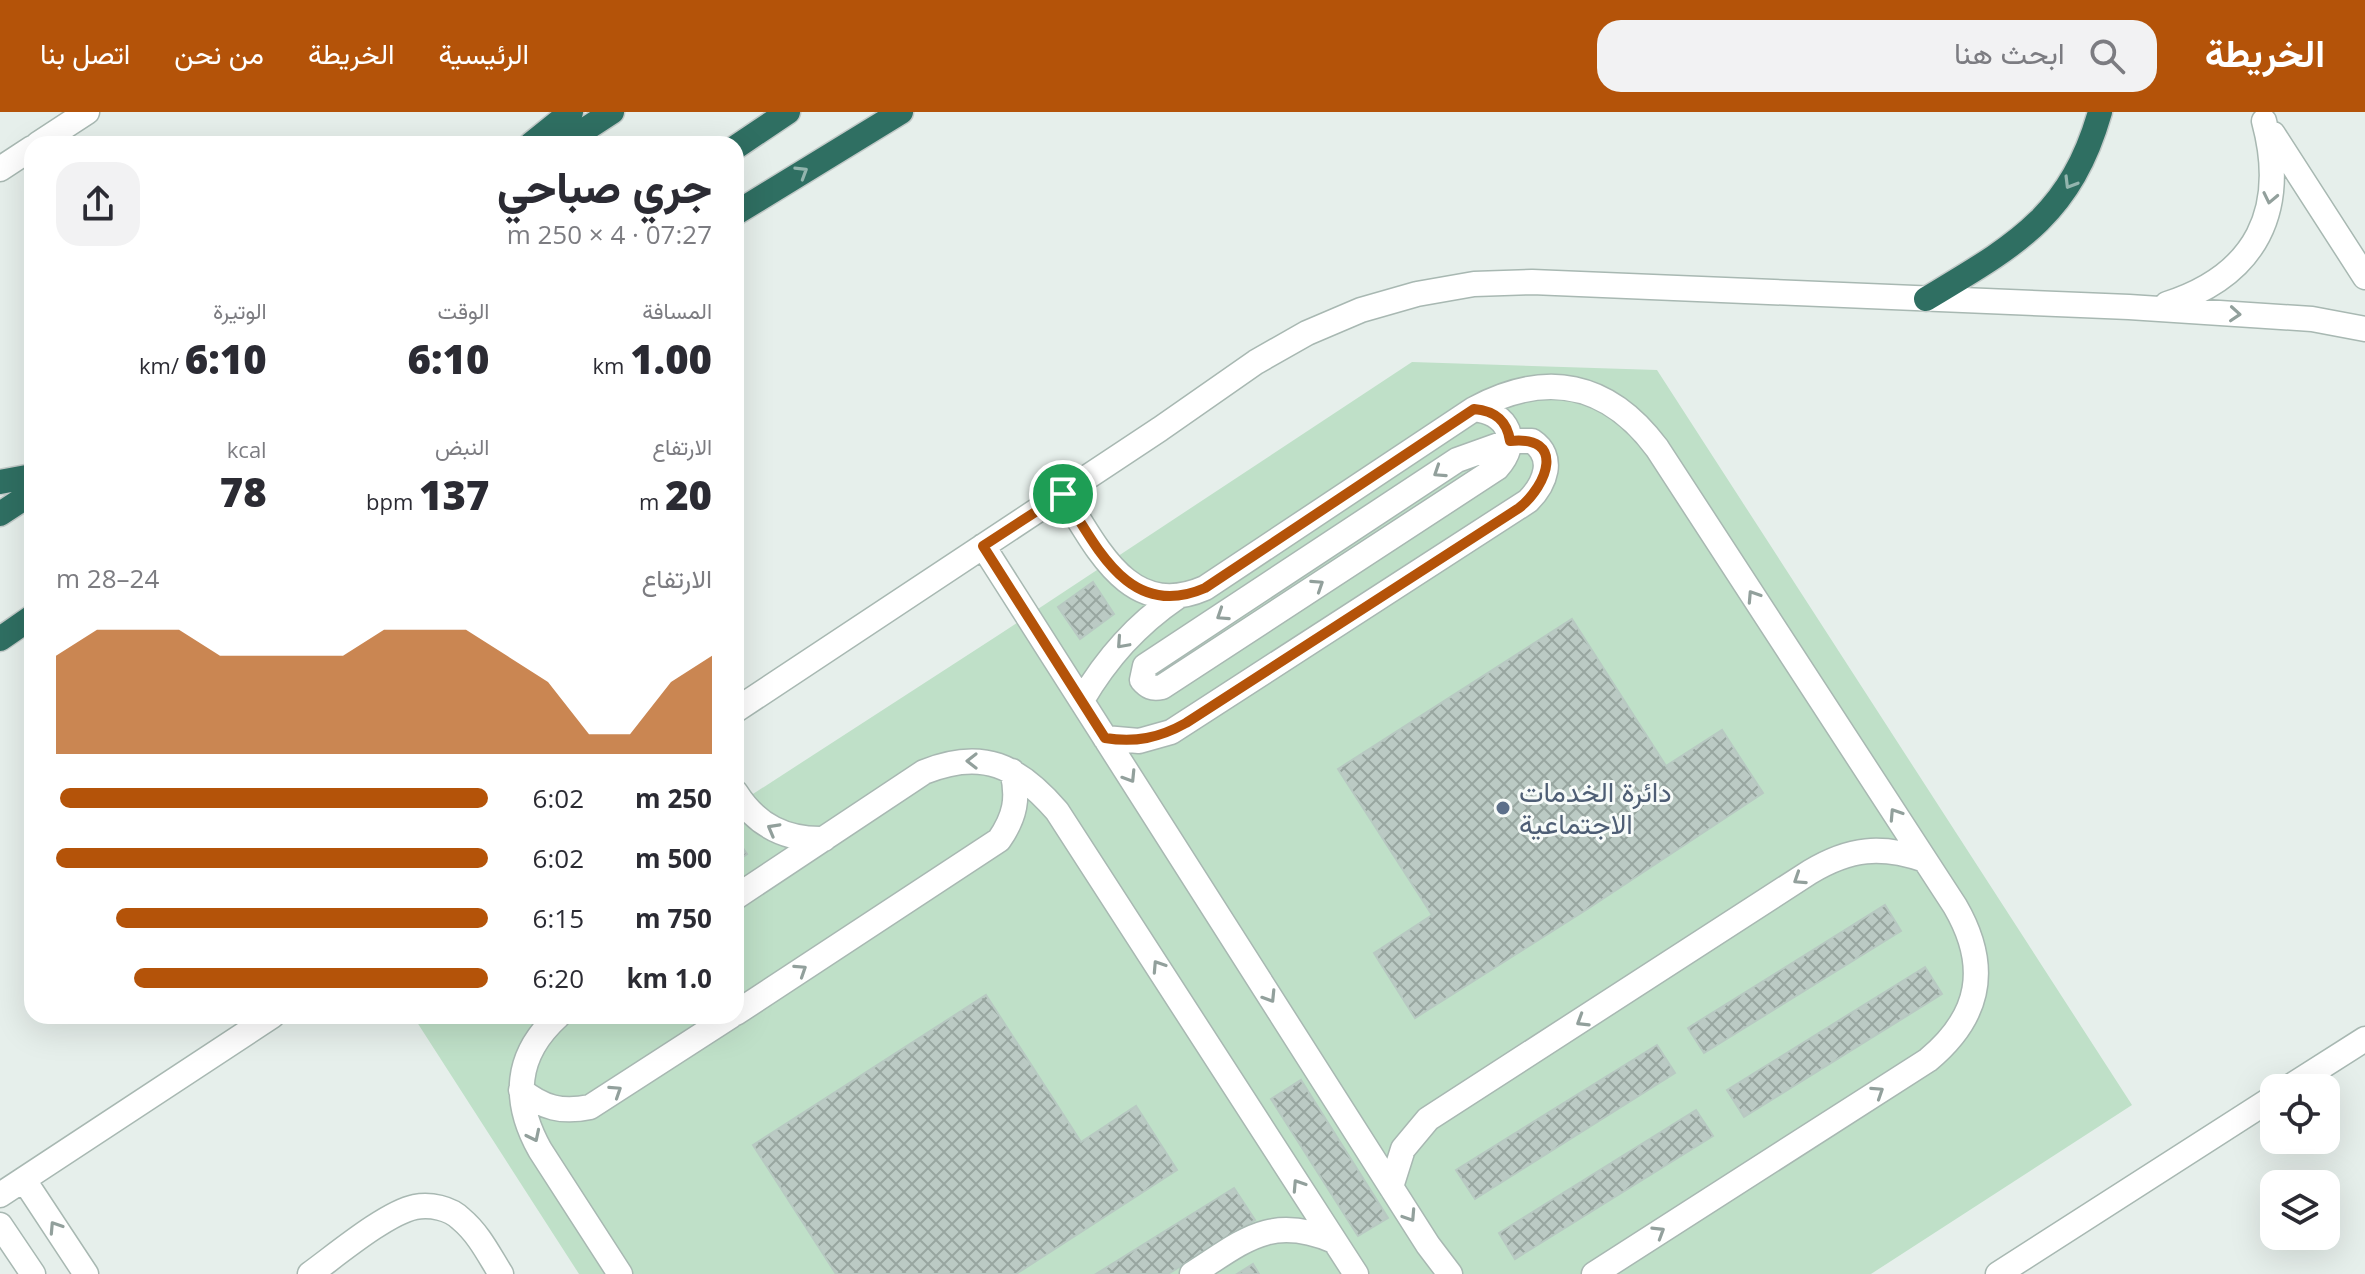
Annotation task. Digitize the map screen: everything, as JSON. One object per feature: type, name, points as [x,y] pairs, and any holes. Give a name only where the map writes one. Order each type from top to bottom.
[{"type":"highway","points":[[541,136],[571,112]]},
{"type":"highway","points":[[575,136],[612,112]]},
{"type":"highway","points":[[744,142],[788,112]]},
{"type":"highway","points":[[744,208],[901,112]]},
{"type":"highway","points":[[1926,299],[1992,259],[2033,229],[2066,191],[2091,145],[2100,112]]},
{"type":"highway","points":[[0,482],[24,478]]},
{"type":"highway","points":[[0,514],[24,498]]},
{"type":"highway","points":[[0,639],[24,622]]},
{"type":"street","points":[[50,136],[87,112]]},
{"type":"street","points":[[2129,307],[2163,305],[2196,295],[2225,276],[2248,251],[2265,221],[2273,188],[2273,154],[2262,117]]},
{"type":"street","points":[[2262,117],[2365,277]]},
{"type":"street","points":[[0,169],[24,153]]},
{"type":"street","points":[[744,705],[1256,362],[1307,333],[1361,310],[1417,294],[1474,284],[1532,282],[2129,307],[2312,319],[2365,329]]},
{"type":"street","points":[[1082,700],[1096,676],[1132,632],[1177,597],[1205,588],[1501,394],[1530,387],[1560,387],[1589,393],[1616,405],[1640,424],[1965,923],[1973,941],[1977,968],[1974,995],[1965,1020],[1949,1043],[1915,1068],[1594,1274]]},
{"type":"street","points":[[1105,738],[1139,741],[1171,732],[1519,508],[1536,493],[1546,472],[1546,461],[1540,446],[1532,441],[1510,441],[1476,452],[1440,471],[1145,666],[1142,680],[1147,686],[1162,687],[1497,468],[1504,461],[1510,441],[1508,430],[1494,414],[1474,409]]},
{"type":"street","points":[[1063,494],[1113,570],[1146,592],[1177,597]]},
{"type":"street","points":[[983,546],[1391,1187],[1450,1274]]},
{"type":"street","points":[[744,892],[924,772],[945,763],[968,760],[991,762],[1012,771],[1044,796],[1063,820],[1356,1274]]},
{"type":"street","points":[[744,1007],[999,840],[1010,825],[1015,807],[1016,788],[1012,771]]},
{"type":"street","points":[[744,804],[752,815],[768,827],[786,835],[824,839]]},
{"type":"street","points":[[1391,1187],[1403,1149],[1428,1119],[1810,872],[1830,860],[1854,852],[1902,852],[1925,860]]},
{"type":"street","points":[[0,1195],[260,1024]]},
{"type":"street","points":[[549,1024],[533,1047],[524,1068],[521,1090],[530,1131],[620,1274]]},
{"type":"street","points":[[521,1090],[536,1102],[553,1109],[571,1111],[590,1107],[719,1024]]},
{"type":"street","points":[[2310,1074],[2365,1039]]},
{"type":"street","points":[[1998,1274],[2260,1106]]},
{"type":"street","points":[[24,1180],[86,1274]]},
{"type":"street","points":[[310,1274],[393,1216],[414,1207],[437,1207],[458,1216],[475,1232],[501,1274]]},
{"type":"street","points":[[0,1225],[33,1274]]},
{"type":"street","points":[[1192,1274],[1251,1237],[1267,1231],[1302,1230],[1334,1241]]},
{"type":"green space","points":[[1412,362],[1657,370],[2132,1105],[1871,1274],[579,1274],[418,1024],[744,1024],[744,800]]},
{"type":"building","points":[[1093,582],[1114,614],[1080,639],[1058,607]]},
{"type":"building","points":[[1572,619],[1666,766],[1722,730],[1763,793],[1415,1018],[1374,953],[1432,915],[1338,769]]},
{"type":"building","points":[[1885,905],[1901,931],[1704,1053],[1688,1028]]},
{"type":"building","points":[[1925,967],[1942,994],[1744,1117],[1727,1090]]},
{"type":"building","points":[[986,995],[1081,1142],[1136,1106],[1177,1170],[1016,1274],[836,1274],[753,1145]]},
{"type":"building","points":[[1657,1045],[1675,1073],[1475,1199],[1456,1170]]},
{"type":"building","points":[[1301,1080],[1388,1218],[1358,1236],[1271,1099]]},
{"type":"building","points":[[1696,1110],[1713,1136],[1515,1259],[1499,1233]]},
{"type":"building","points":[[1234,1188],[1255,1220],[1168,1274],[1096,1274]]},
{"type":"building","points":[[1253,1264],[1259,1274],[1237,1274]]},
{"type":"place","name":"دائرة الخدمات الاجتماعية","points":[[1503,808]]},
{"type":"route","points":[[1474,409],[1485,410],[1503,421],[1510,441],[1532,441],[1540,446],[1546,461],[1542,483],[1519,508],[1186,723],[1171,732],[1139,741],[1105,738],[983,546],[1063,494],[1113,570],[1146,592],[1177,597],[1205,588],[1474,409]]}]
